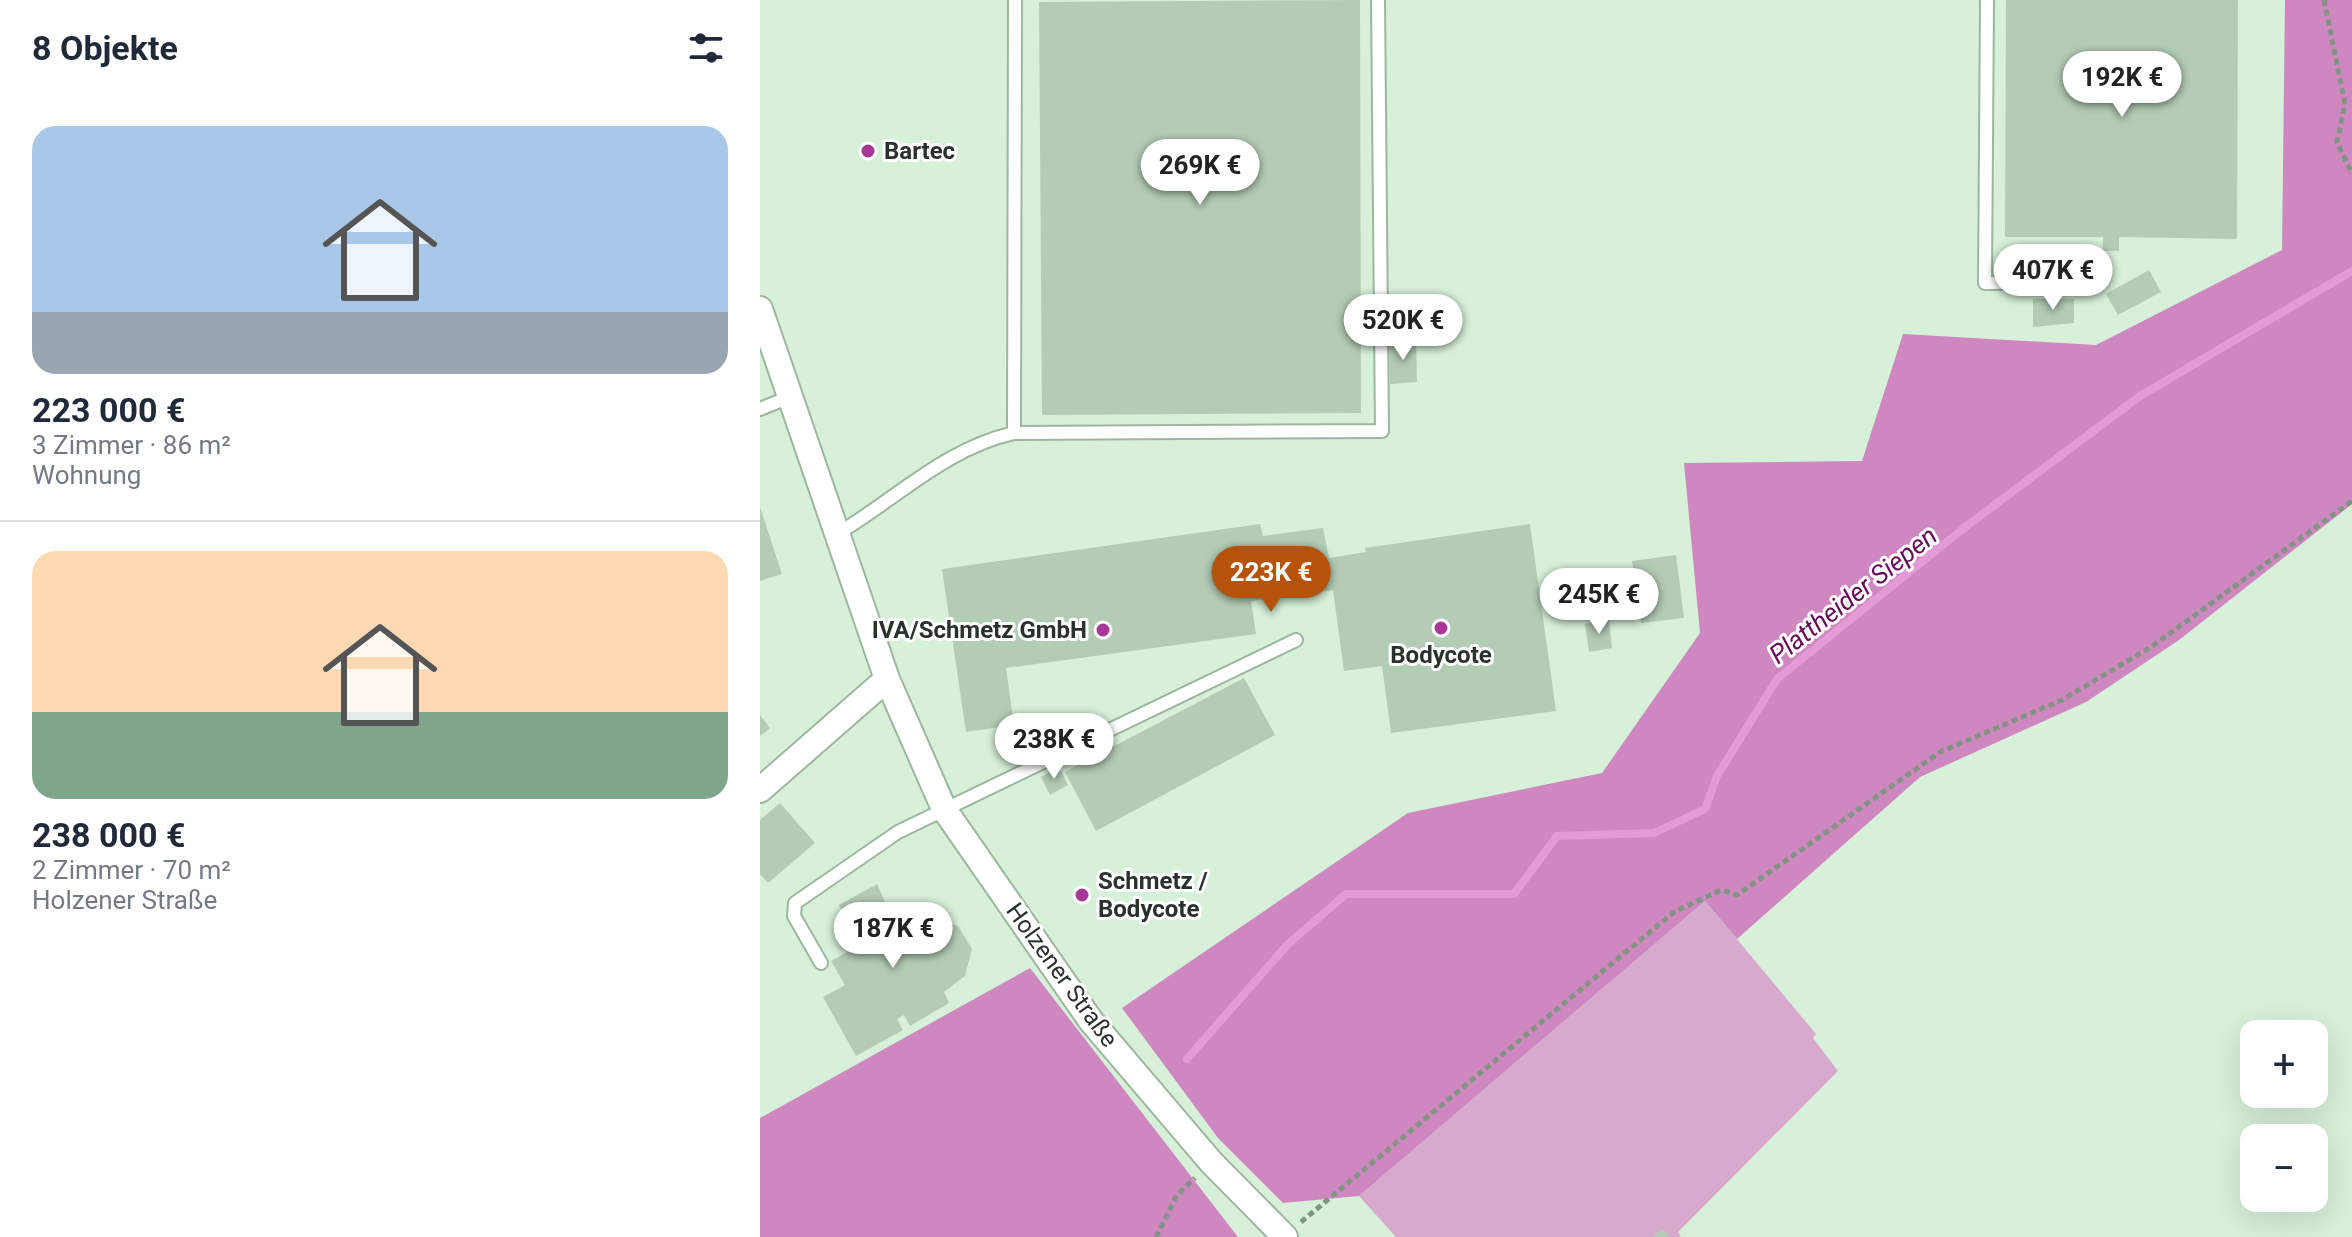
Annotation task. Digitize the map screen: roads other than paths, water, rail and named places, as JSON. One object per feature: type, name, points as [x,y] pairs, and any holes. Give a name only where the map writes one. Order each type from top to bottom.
[{"type":"street","name":"Holzener Straße","points":[[760,309],[887,679],[944,809],[1091,1021],[1211,1162],[1284,1237]]},
{"type":"street","points":[[760,790],[887,679]]},
{"type":"lane","points":[[1014,433],[1015,0]]},
{"type":"lane","points":[[837,534],[959,452],[986,439],[1014,433],[1382,431],[1378,0]]},
{"type":"lane","points":[[1987,0],[1985,283],[2079,282]]},
{"type":"lane","points":[[760,409],[792,396]]},
{"type":"lane","points":[[821,963],[794,916],[795,903],[898,832],[1296,640]]},
{"type":"waterway","name":"Plattheider Siepen","points":[[1187,1059],[1288,944],[1346,894],[1514,894],[1557,836],[1654,833],[1705,809],[1717,776],[1777,679],[1964,528],[2140,396],[2352,271]]},
{"type":"place","name":"Bartec","points":[[868,151]]},
{"type":"place","name":"Bodycote","points":[[1441,628]]},
{"type":"place","name":"IVA/Schmetz GmbH","points":[[1103,630]]},
{"type":"place","name":"Schmetz / Bodycote","points":[[1082,895]]}]
